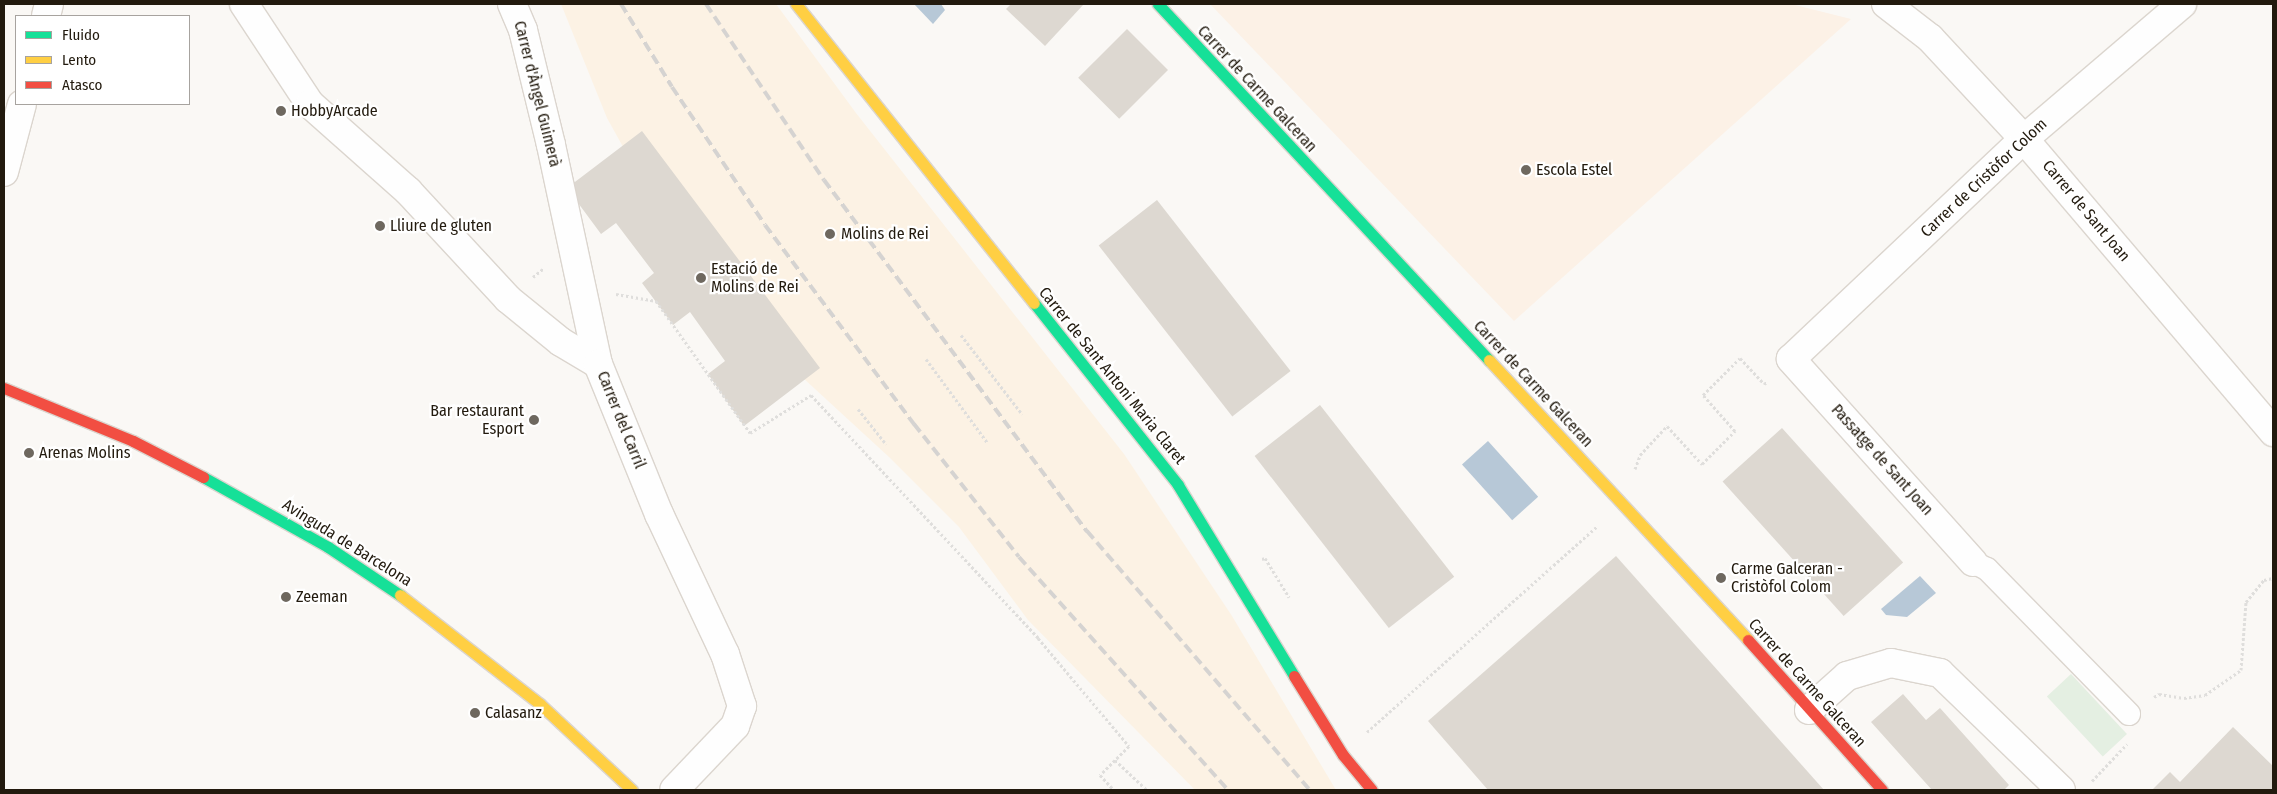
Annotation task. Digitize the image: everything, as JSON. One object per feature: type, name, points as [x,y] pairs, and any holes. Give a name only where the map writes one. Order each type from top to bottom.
[{"type":"street","name":"Carrer del Carril","points":[[244,4],[310,104],[408,191],[508,299],[560,342],[598,364],[660,514],[725,654],[742,706],[735,726],[674,790]]},
{"type":"street","name":"Carrer d'Àngel Guimerà","points":[[512,4],[523,30],[574,242],[598,364]]},
{"type":"street","name":"Carrer de Sant Antoni Maria Claret","points":[[796,4],[1178,485],[1343,755],[1372,790]]},
{"type":"street","name":"Carrer de Carme Galceran","points":[[1158,4],[1622,503],[1882,790]]},
{"type":"street","name":"Carrer de Sant Joan","points":[[1886,4],[1930,38],[2024,139],[2273,432]]},
{"type":"street","name":"Carrer de Cristòfor Colom","points":[[1790,359],[2024,139],[2182,4]]},
{"type":"street","points":[[4,172],[22,105]]},
{"type":"street","name":"Passatge de Sant Joan","points":[[1790,359],[1972,562]]},
{"type":"street","name":"Avinguda de Barcelona","points":[[4,388],[133,441],[233,492],[328,547],[405,598],[488,661],[540,704],[632,790]]},
{"type":"street","points":[[1809,710],[1847,676],[1891,663],[1940,673],[2061,790]]},
{"type":"lane","points":[[1972,562],[1986,569],[2129,714]]},
{"type":"path","points":[[508,299],[574,242]]},
{"type":"path","points":[[656,301],[750,433],[811,395],[1038,638],[1123,738],[1129,746],[1100,775],[1114,790]]},
{"type":"path","points":[[961,335],[1022,414]]},
{"type":"path","points":[[1363,734],[1622,503],[1640,455],[1667,426],[1702,464],[1736,431],[1703,395],[1740,358],[1764,384]]},
{"type":"path","points":[[926,360],[987,442]]},
{"type":"path","points":[[858,409],[886,444]]},
{"type":"path","points":[[2090,783],[2135,736],[2129,714],[2159,694],[2184,698],[2205,695],[2241,670],[2246,602],[2264,580],[2273,578]]},
{"type":"path","points":[[1115,760],[1147,790]]},
{"type":"shaded area","points":[[561,4],[776,4],[856,113],[1124,454],[1232,616],[1336,790],[1195,790],[1028,620],[959,527],[889,457],[753,332],[653,201],[607,118]]},
{"type":"shaded area","name":"Escola Estel","points":[[1210,4],[1791,4],[1851,19],[1514,321]]},
{"type":"shaded area","points":[[2071,674],[2127,734],[2103,756],[2047,697]]},
{"type":"water","points":[[914,4],[941,4],[945,10],[933,24]]},
{"type":"water","points":[[1488,441],[1538,497],[1512,520],[1462,464]]},
{"type":"water","points":[[1920,576],[1936,593],[1907,617],[1886,615],[1881,609]]},
{"type":"building","points":[[1011,4],[1084,4],[1045,46],[1006,9]]},
{"type":"building","points":[[1127,29],[1168,70],[1119,119],[1078,78]]},
{"type":"building","name":"Estació de Molins de Rei","points":[[642,131],[820,368],[744,426],[708,374],[725,361],[690,312],[673,325],[642,283],[654,273],[616,223],[601,234],[567,188]]},
{"type":"building","points":[[1157,200],[1291,371],[1232,417],[1099,246]]},
{"type":"building","points":[[1320,405],[1454,577],[1389,628],[1255,456]]},
{"type":"building","points":[[1782,428],[1903,563],[1844,616],[1723,482]]},
{"type":"building","points":[[1616,556],[1824,790],[1488,790],[1428,721]]},
{"type":"building","points":[[1903,694],[1926,720],[1940,708],[2009,785],[2004,790],[1932,790],[1871,722]]},
{"type":"building","points":[[2233,727],[2273,766],[2273,790],[2152,790],[2170,772],[2180,782]]},
{"type":"railway","points":[[621,4],[672,87],[765,225],[914,424],[1019,557],[1228,790]]},
{"type":"railway","points":[[706,4],[824,180],[1087,531],[1310,790]]},
{"type":"traffic: fast","points":[[1158,4],[1489,360]]},
{"type":"traffic: fast","points":[[1034,303],[1178,485],[1294,676]]},
{"type":"traffic: fast","points":[[203,477],[328,547],[400,595]]},
{"type":"traffic: slow","points":[[796,4],[1034,303]]},
{"type":"traffic: slow","points":[[1489,360],[1748,640]]},
{"type":"traffic: slow","points":[[400,595],[540,704],[632,790]]},
{"type":"traffic: jam","points":[[4,388],[133,441],[203,477]]},
{"type":"traffic: jam","points":[[1748,640],[1882,790]]},
{"type":"traffic: jam","points":[[1294,676],[1343,755],[1372,790]]},
{"type":"place","name":"HobbyArcade","points":[[281,111]]},
{"type":"place","name":"Escola Estel","points":[[1526,170]]},
{"type":"place","name":"Lliure de gluten","points":[[380,226]]},
{"type":"place","name":"Molins de Rei","points":[[830,234]]},
{"type":"place","name":"Estació de Molins de Rei","points":[[701,278]]},
{"type":"place","name":"Bar restaurant Esport","points":[[534,420]]},
{"type":"place","name":"Arenas Molins","points":[[29,453]]},
{"type":"place","name":"Carme Galceran - Cristòfol Colom","points":[[1721,578]]},
{"type":"place","name":"Zeeman","points":[[286,597]]},
{"type":"place","name":"Calasanz","points":[[475,713]]}]
